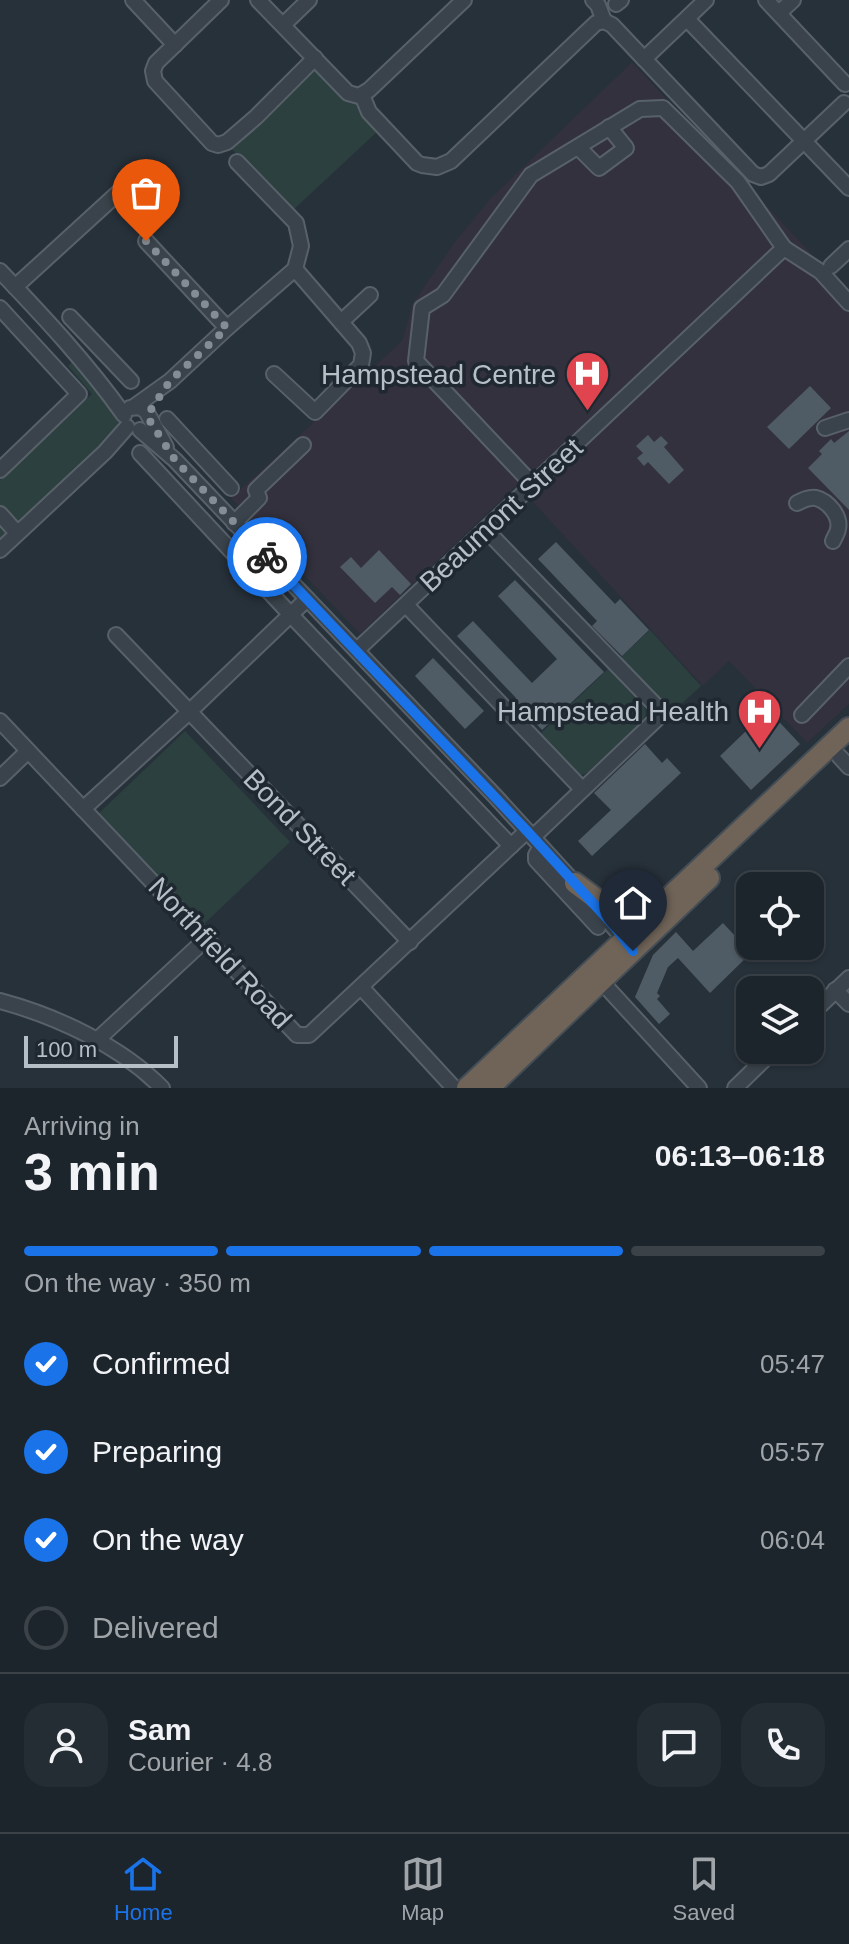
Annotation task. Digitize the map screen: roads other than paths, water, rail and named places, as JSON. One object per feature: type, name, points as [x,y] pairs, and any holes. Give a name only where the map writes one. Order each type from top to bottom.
[{"type":"highway","points":[[467,1088],[841,754],[849,728]]},
{"type":"highway","points":[[489,1088],[601,981],[650,915],[841,754]]},
{"type":"highway","points":[[576,891],[622,918],[637,919],[650,915]]},
{"type":"street","points":[[133,0],[175,45]]},
{"type":"street","points":[[221,0],[156,63],[153,71],[153,77],[212,143],[227,142],[315,58]]},
{"type":"street","points":[[258,0],[352,95],[362,95],[464,0]]},
{"type":"street","points":[[283,25],[309,0]]},
{"type":"street","points":[[593,0],[604,21]]},
{"type":"street","points":[[644,59],[706,0]]},
{"type":"street","points":[[362,95],[369,112],[413,159],[422,165],[444,165],[596,23],[604,21],[612,25],[753,174],[761,177],[769,174],[847,105],[841,96],[847,83],[766,0]]},
{"type":"street","points":[[779,13],[793,0]]},
{"type":"street","points":[[687,19],[849,188]]},
{"type":"street","points":[[534,486],[416,361],[422,308],[443,295],[531,175],[609,127],[640,109],[663,108],[738,182],[784,248],[821,272],[849,303]]},
{"type":"street","points":[[578,147],[599,168],[634,149],[609,127]]},
{"type":"street","points":[[0,550],[105,452],[170,381],[295,269],[301,246],[296,223],[237,162]]},
{"type":"street","points":[[15,287],[118,193]]},
{"type":"street","points":[[146,241],[227,328]]},
{"type":"street","name":"Beaumont Street","points":[[357,650],[374,627],[406,605],[534,486],[645,391],[784,248]]},
{"type":"street","points":[[831,266],[849,249]]},
{"type":"street","points":[[274,374],[315,412],[361,365],[363,353],[359,343],[295,269]]},
{"type":"street","points":[[0,271],[95,375],[163,441],[175,460]]},
{"type":"street","points":[[341,322],[370,295]]},
{"type":"street","points":[[0,308],[79,394],[0,470]]},
{"type":"street","points":[[57,333],[75,322],[131,381]]},
{"type":"street","points":[[54,366],[72,348]]},
{"type":"street","points":[[112,390],[117,367]]},
{"type":"street","points":[[95,375],[534,838],[576,891],[629,945]]},
{"type":"street","points":[[167,419],[231,488]]},
{"type":"street","points":[[825,428],[849,420]]},
{"type":"street","points":[[163,441],[185,438]]},
{"type":"street","points":[[234,523],[259,498],[256,490],[303,445]]},
{"type":"street","points":[[140,453],[511,846]]},
{"type":"street","points":[[216,503],[220,477]]},
{"type":"street","points":[[797,503],[814,498],[831,508],[839,523],[833,541]]},
{"type":"street","points":[[0,514],[17,533]]},
{"type":"street","name":"Northfield Road","points":[[1,724],[297,1035],[309,1035],[511,846],[534,838],[661,715],[661,711],[486,530]]},
{"type":"street","points":[[83,809],[307,599]]},
{"type":"street","points":[[406,605],[582,789]]},
{"type":"street","name":"Bond Street","points":[[116,635],[410,942]]},
{"type":"street","points":[[802,715],[849,666]]},
{"type":"street","points":[[0,778],[28,751]]},
{"type":"street","points":[[576,891],[598,927]]},
{"type":"street","points":[[97,1040],[207,938]]},
{"type":"street","points":[[824,1001],[849,978]]},
{"type":"street","points":[[601,981],[699,1088]]},
{"type":"street","points":[[361,987],[454,1088]]},
{"type":"street","points":[[835,990],[849,1004]]},
{"type":"street","points":[[0,1001],[30,1009],[97,1040],[146,1071],[162,1088]]},
{"type":"street","points":[[735,1088],[760,1064]]},
{"type":"place","name":"Hampstead Centre","points":[[587,413]]},
{"type":"place","name":"Hampstead Health","points":[[760,750]]}]
